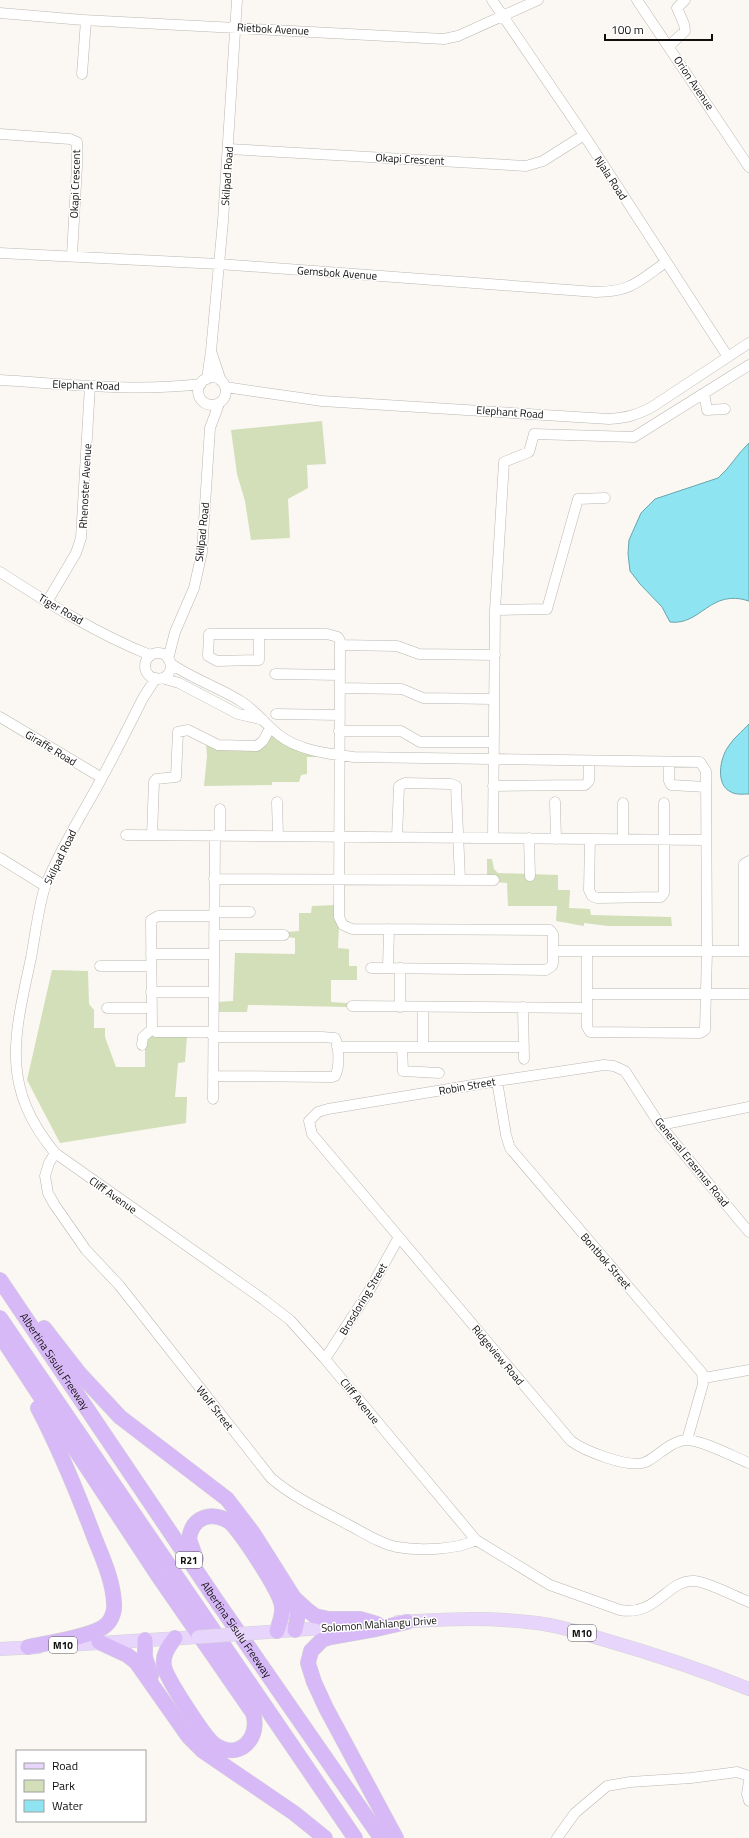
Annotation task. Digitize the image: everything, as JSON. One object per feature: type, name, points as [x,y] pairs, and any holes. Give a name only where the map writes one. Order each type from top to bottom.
[{"type":"highway","points":[[0,1272],[79,1373],[120,1417],[227,1499],[253,1533],[294,1598],[306,1609],[322,1618],[360,1619],[377,1624]]},
{"type":"highway","name":"Albertina Sisulu Freeway","points":[[0,1280],[381,1838]]},
{"type":"highway","name":"Albertina Sisulu Freeway","points":[[0,1318],[355,1838]]},
{"type":"highway","points":[[0,1335],[159,1577],[253,1713],[255,1732],[249,1742],[240,1748],[233,1750],[221,1748],[209,1740],[166,1673],[164,1659],[175,1638]]},
{"type":"highway","points":[[0,1343],[45,1422],[70,1475],[106,1569],[114,1596],[115,1605],[112,1617],[106,1626],[98,1631],[28,1647]]},
{"type":"highway","points":[[274,1632],[282,1613],[281,1602],[235,1527],[224,1518],[206,1517],[200,1519],[191,1528],[188,1539],[198,1562],[351,1787],[363,1813]]},
{"type":"highway","points":[[294,1598],[298,1614],[295,1630]]},
{"type":"highway","points":[[396,1838],[326,1708],[314,1682],[308,1663],[311,1651],[322,1640],[331,1636],[376,1629],[407,1622]]},
{"type":"highway","points":[[145,1640],[146,1662],[164,1702]]},
{"type":"highway","points":[[98,1642],[127,1655],[136,1662],[188,1736],[203,1751],[294,1813],[324,1838]]},
{"type":"main road","name":"Solomon Mahlangu Drive","points":[[0,1649],[274,1632],[451,1619],[495,1620],[538,1623],[566,1629],[654,1654],[749,1689]]},
{"type":"street","name":"Skilpad Road","points":[[204,381],[211,351],[229,149],[237,0]]},
{"type":"street","name":"Njala Road","points":[[492,0],[584,135],[728,357]]},
{"type":"street","name":"Rietbok Avenue","points":[[0,13],[86,20],[444,38],[458,36],[538,0]]},
{"type":"street","name":"Orion Avenue","points":[[637,0],[749,167]]},
{"type":"street","points":[[669,46],[685,31],[684,24],[677,8],[685,0]]},
{"type":"street","points":[[82,74],[86,20]]},
{"type":"street","name":"Okapi Crescent","points":[[0,134],[70,139],[76,142],[77,166],[72,255]]},
{"type":"street","name":"Okapi Crescent","points":[[229,149],[526,166],[543,161],[584,135]]},
{"type":"street","name":"Gemsbok Avenue","points":[[0,253],[72,255],[219,264],[607,292],[625,290],[666,262]]},
{"type":"street","name":"Elephant Road","points":[[222,392],[250,391],[322,401],[610,419],[625,418],[632,417],[652,407],[749,343]]},
{"type":"street","name":"Skilpad Road","points":[[14,1076],[14,1043],[45,886],[66,842],[102,778],[143,698],[153,667],[175,632],[194,588],[202,552],[210,428],[222,392],[211,351]]},
{"type":"street","points":[[493,838],[494,610],[503,464],[505,460],[529,452],[534,434],[634,437],[748,367]]},
{"type":"street","points":[[214,378],[222,392],[211,405],[202,399],[199,388],[204,381],[214,378]]},
{"type":"street","name":"Elephant Road","points":[[0,380],[90,386],[172,387],[204,381]]},
{"type":"street","name":"Rhenoster Avenue","points":[[47,602],[76,553],[81,538],[90,386]]},
{"type":"street","name":"Elephant Road","points":[[172,387],[202,399]]},
{"type":"street","points":[[704,394],[707,410],[725,409]]},
{"type":"street","name":"Skilpad Road","points":[[202,399],[210,428]]},
{"type":"street","points":[[494,610],[547,610],[578,499],[605,498]]},
{"type":"street","name":"Tiger Road","points":[[0,572],[47,602],[124,645],[153,667]]},
{"type":"street","name":"Skilpad Road","points":[[153,667],[170,670],[169,661],[175,632]]},
{"type":"street","points":[[259,634],[259,660],[216,661],[208,656],[209,634],[259,634],[327,634],[338,638],[340,645],[339,917],[343,925],[352,929],[550,930],[554,934],[552,966],[546,970],[371,968]]},
{"type":"street","points":[[340,645],[397,646],[419,654],[494,655]]},
{"type":"street","points":[[153,667],[169,661],[186,673],[241,701],[254,711],[270,728],[289,741],[315,750],[339,755],[354,757],[589,762],[698,761],[703,764],[706,770],[707,994],[705,1030],[700,1033],[590,1032],[587,1027],[587,952]]},
{"type":"street","points":[[153,667],[179,683],[238,714],[260,719]]},
{"type":"street","points":[[275,674],[340,674]]},
{"type":"street","points":[[340,688],[402,689],[422,698],[494,699]]},
{"type":"street","points":[[276,714],[340,715]]},
{"type":"street","name":"Giraffe Road","points":[[0,717],[102,778]]},
{"type":"street","points":[[152,835],[154,782],[156,779],[176,777],[178,732],[188,730],[218,745],[257,746],[263,741],[270,728]]},
{"type":"street","points":[[339,731],[401,731],[420,742],[494,742]]},
{"type":"street","points":[[493,786],[586,785],[589,781],[589,762]]},
{"type":"street","points":[[669,762],[669,781],[671,785],[706,786]]},
{"type":"street","points":[[397,837],[400,786],[405,783],[451,784],[456,786],[460,879]]},
{"type":"street","points":[[277,802],[278,836]]},
{"type":"street","points":[[555,802],[556,838]]},
{"type":"street","points":[[590,839],[589,890],[592,896],[597,898],[658,898],[663,895],[664,803]]},
{"type":"street","points":[[623,804],[623,839]]},
{"type":"street","points":[[213,1099],[214,879],[220,809]]},
{"type":"street","points":[[126,834],[706,840]]},
{"type":"street","points":[[530,838],[530,876]]},
{"type":"street","points":[[0,858],[45,886]]},
{"type":"street","points":[[554,951],[746,951],[744,864],[749,861]]},
{"type":"street","points":[[214,879],[339,878],[494,880]]},
{"type":"street","points":[[152,1029],[150,1008],[151,920],[154,917],[250,912]]},
{"type":"street","points":[[388,968],[389,929]]},
{"type":"street","points":[[214,935],[284,935]]},
{"type":"street","points":[[151,954],[214,954]]},
{"type":"street","points":[[100,966],[151,966]]},
{"type":"street","points":[[400,968],[400,1006]]},
{"type":"street","points":[[151,992],[214,992]]},
{"type":"street","points":[[587,994],[749,994]]},
{"type":"street","points":[[352,1006],[587,1008]]},
{"type":"street","points":[[423,1007],[423,1047]]},
{"type":"street","points":[[107,1008],[150,1008]]},
{"type":"street","points":[[524,1008],[524,1059]]},
{"type":"street","points":[[152,1029],[156,1032],[213,1035],[335,1038],[338,1070],[335,1076],[332,1077],[213,1076]]},
{"type":"street","points":[[142,1045],[143,1037],[152,1029]]},
{"type":"street","points":[[337,1047],[524,1047]]},
{"type":"street","points":[[402,1047],[403,1071],[439,1072]]},
{"type":"street","name":"Robin Street","points":[[310,1118],[318,1112],[328,1109],[497,1081],[604,1065],[614,1066],[625,1070]]},
{"type":"street","name":"Generaal Erasmus Road","points":[[625,1070],[660,1125],[749,1232]]},
{"type":"street","name":"Cliff Avenue","points":[[14,1076],[19,1096],[27,1116],[35,1130],[55,1154],[280,1311],[298,1328],[325,1359],[476,1540],[550,1585],[620,1610],[634,1612],[639,1611],[678,1586],[690,1581],[700,1582],[749,1602]]},
{"type":"street","name":"Bontbok Street","points":[[497,1081],[506,1135],[510,1148],[699,1369],[704,1378]]},
{"type":"street","points":[[660,1125],[749,1107]]},
{"type":"street","name":"Ridgeview Road","points":[[310,1118],[309,1124],[312,1134],[570,1441],[582,1448],[618,1460],[639,1464],[677,1443],[687,1440]]},
{"type":"street","name":"Wolf Street","points":[[55,1154],[49,1163],[45,1176],[48,1193],[54,1204],[86,1250],[119,1285],[271,1478],[282,1488],[320,1509],[364,1533],[397,1547],[461,1546],[476,1540]]},
{"type":"street","name":"Brosdoring Street","points":[[325,1359],[369,1291],[399,1237]]},
{"type":"street","points":[[749,1370],[704,1378],[687,1440],[694,1440],[749,1463]]},
{"type":"street","points":[[557,1838],[574,1813],[607,1786],[630,1782],[691,1778],[737,1772],[749,1776]]},
{"type":"street","points":[[749,1781],[747,1794],[749,1801]]},
{"type":"green space","points":[[322,421],[326,464],[307,465],[308,488],[288,499],[290,538],[251,540],[245,501],[237,474],[231,430]]},
{"type":"green space","points":[[271,736],[320,757],[307,757],[307,774],[301,775],[299,782],[272,782],[272,785],[204,786],[207,756],[206,742],[250,749]]},
{"type":"green space","points":[[487,859],[492,859],[494,869],[498,873],[558,875],[558,890],[570,890],[569,908],[590,909],[591,915],[671,917],[672,926],[608,926],[584,923],[584,926],[556,921],[557,906],[508,906],[507,883],[494,882],[487,874]]},
{"type":"green space","points":[[335,905],[339,926],[338,948],[349,949],[349,966],[357,966],[357,980],[331,980],[331,1002],[347,1003],[347,1007],[248,1005],[247,1012],[216,1012],[216,1002],[233,1001],[235,953],[295,954],[295,938],[287,937],[287,932],[299,931],[299,913],[311,913],[312,906]]},
{"type":"green space","points":[[52,970],[88,971],[89,1004],[94,1010],[94,1028],[105,1028],[105,1037],[116,1067],[145,1067],[145,1039],[149,1036],[187,1037],[185,1062],[178,1063],[175,1097],[187,1097],[186,1123],[60,1143],[27,1080]]},
{"type":"water","points":[[749,443],[749,601],[736,598],[725,599],[715,603],[690,619],[681,622],[670,622],[662,607],[630,571],[628,554],[629,540],[641,513],[655,499],[718,478]]},
{"type":"water","points":[[749,724],[749,794],[735,794],[726,789],[723,784],[720,771],[721,764],[725,752],[730,744]]}]
